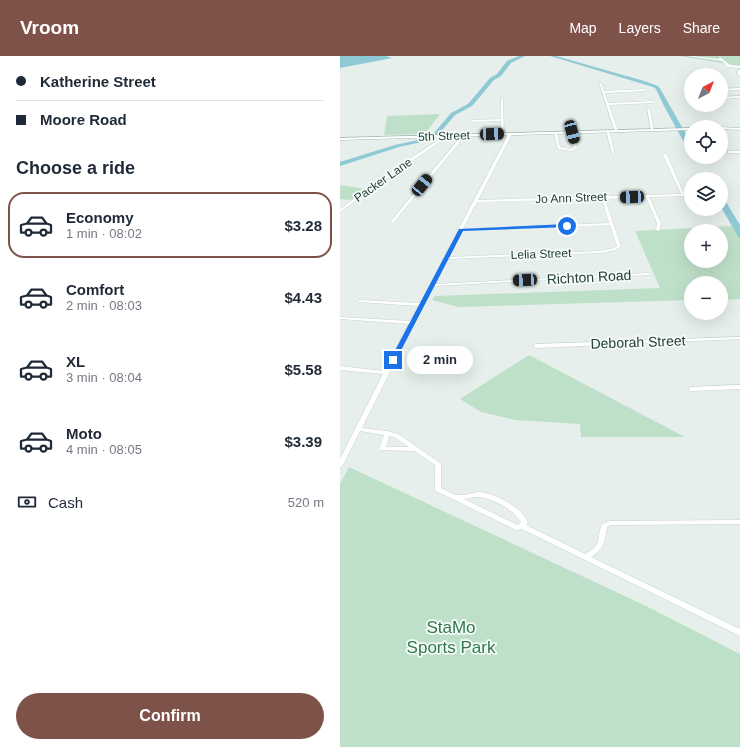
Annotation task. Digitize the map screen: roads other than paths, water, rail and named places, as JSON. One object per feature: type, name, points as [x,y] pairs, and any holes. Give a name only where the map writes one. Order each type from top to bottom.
[{"type":"main road","points":[[740,68],[738,74],[740,76]]},
{"type":"main road","points":[[728,128],[740,127]]},
{"type":"main road","name":"5th Street","points":[[340,139],[684,129]]},
{"type":"street","points":[[687,56],[722,60]]},
{"type":"street","points":[[719,56],[729,66],[740,68]]},
{"type":"street","points":[[600,83],[616,131]]},
{"type":"street","points":[[728,90],[740,89]]},
{"type":"street","points":[[604,92],[645,90]]},
{"type":"street","points":[[728,97],[740,97]]},
{"type":"street","points":[[502,99],[503,134]]},
{"type":"street","points":[[607,104],[654,102]]},
{"type":"street","points":[[648,110],[653,130]]},
{"type":"street","points":[[474,121],[502,120]]},
{"type":"street","points":[[607,131],[614,153]]},
{"type":"street","points":[[554,133],[559,148],[570,150],[576,147],[572,132]]},
{"type":"street","points":[[340,466],[386,373],[510,134]]},
{"type":"street","name":"Packer Lane","points":[[340,211],[403,165],[447,136]]},
{"type":"street","points":[[392,222],[463,136]]},
{"type":"street","points":[[729,152],[740,152]]},
{"type":"street","points":[[665,155],[683,195]]},
{"type":"street","name":"Jo Ann Street","points":[[476,202],[683,195]]},
{"type":"street","points":[[647,196],[659,223],[658,230]]},
{"type":"street","points":[[461,230],[612,224],[603,197]]},
{"type":"street","name":"Lelia Street","points":[[446,258],[610,251],[619,246],[612,224]]},
{"type":"street","name":"Richton Road","points":[[432,285],[649,274]]},
{"type":"street","points":[[359,301],[422,305]]},
{"type":"street","points":[[340,318],[413,323]]},
{"type":"street","name":"Deborah Street","points":[[536,346],[740,338]]},
{"type":"street","points":[[340,368],[386,373]]},
{"type":"street","points":[[691,389],[740,387]]},
{"type":"street","points":[[358,429],[396,435],[438,464],[438,489],[518,528],[522,526],[740,633]]},
{"type":"street","points":[[387,433],[382,449],[416,449]]},
{"type":"street","points":[[457,498],[479,494],[491,496],[523,517],[525,523],[522,526]]},
{"type":"street","points":[[584,557],[598,551],[601,544],[604,526],[610,523],[740,522]]},
{"type":"water","points":[[340,56],[386,56],[392,58],[340,68]]},
{"type":"water","points":[[550,56],[556,56],[658,86],[684,131],[684,142],[656,89]]},
{"type":"water","points":[[728,205],[740,225],[740,240],[726,216],[728,216]]},
{"type":"waterway","points":[[340,164],[397,146],[424,140],[436,134],[453,114],[470,105],[492,79],[499,75],[509,62],[523,56]]},
{"type":"park label","name":"StaMo Sports Park","points":[[451,637]]}]
